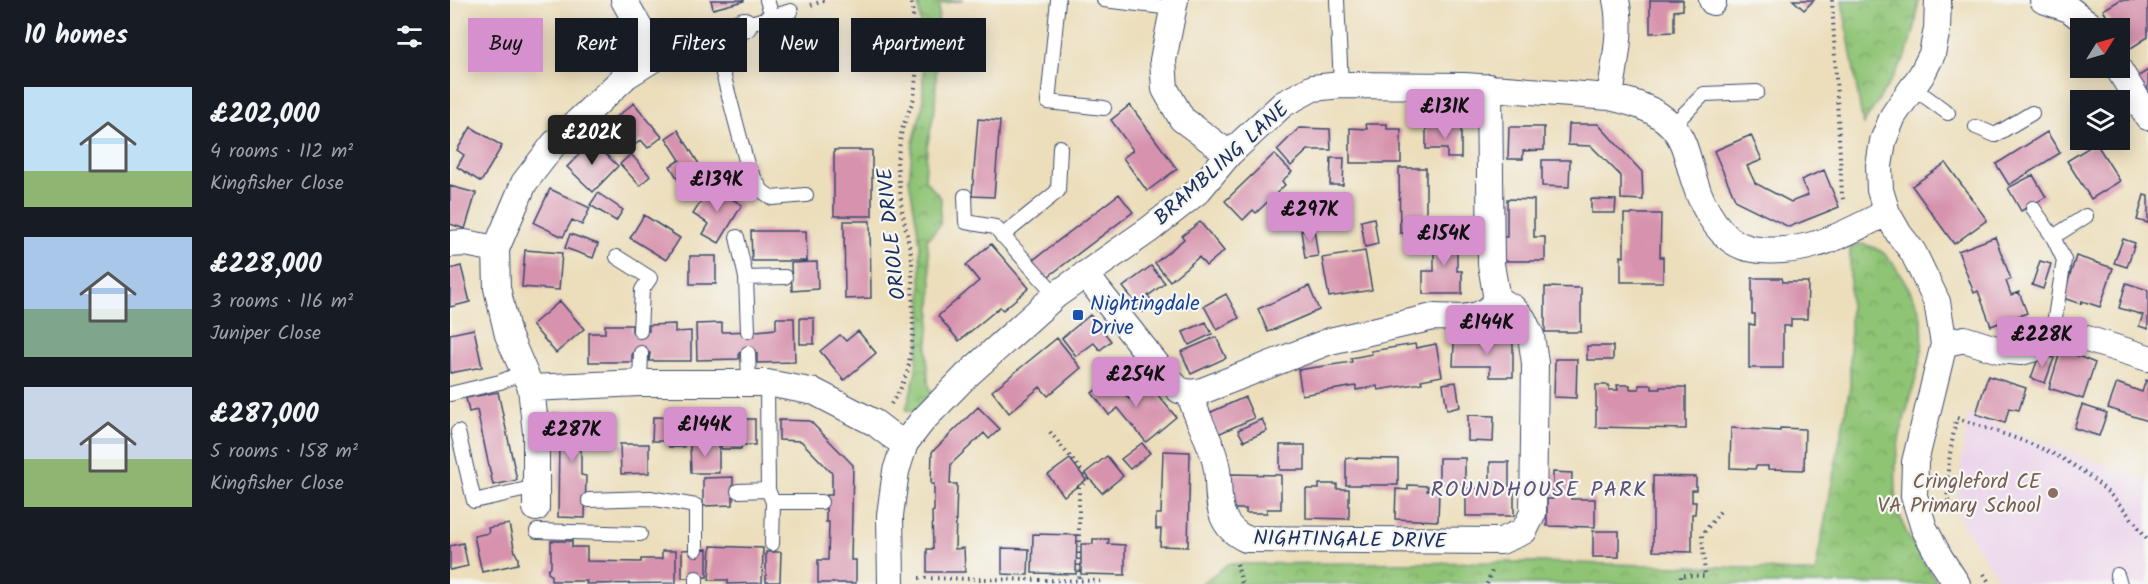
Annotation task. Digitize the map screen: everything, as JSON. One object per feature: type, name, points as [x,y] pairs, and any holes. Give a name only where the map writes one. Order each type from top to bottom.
[{"type":"street","points":[[624,0],[650,52]]},
{"type":"street","points":[[1610,97],[1616,48],[1618,10],[1616,0]]},
{"type":"street","points":[[1938,0],[1937,29],[1932,54],[1922,74],[1893,116],[1883,141],[1879,166],[1880,190],[1887,213],[1913,252],[1937,302],[1944,344],[1915,462],[1914,496],[1924,528],[1957,584]]},
{"type":"street","points":[[2043,0],[2070,9],[2081,18]]},
{"type":"street","points":[[1174,4],[1163,60],[1165,89],[1182,119],[1229,154]]},
{"type":"street","points":[[537,517],[536,432],[527,380],[508,335],[497,288],[496,249],[524,183],[554,144],[626,76],[650,61]]},
{"type":"street","points":[[2124,78],[2148,117]]},
{"type":"street","name":"BRAMBLING LANE","points":[[891,581],[890,515],[896,471],[904,443],[923,420],[966,376],[1056,295],[1150,229],[1197,191],[1229,154],[1283,104],[1313,88],[1341,85],[1489,87],[1610,97],[1655,111],[1672,126],[1682,140],[1695,185],[1707,212],[1727,237],[1747,248],[1788,250],[1818,244],[1887,213]]},
{"type":"street","points":[[1085,274],[1165,375],[1179,390],[1190,393],[1202,391],[1330,340],[1433,316],[1463,318],[1478,315],[1497,300],[1491,264],[1489,87]]},
{"type":"street","points":[[450,244],[465,243],[496,249]]},
{"type":"street","name":"NIGHTINGALE DRIVE","points":[[1190,393],[1193,408],[1206,432],[1217,465],[1218,493],[1223,516],[1238,536],[1245,538],[1501,542],[1524,531],[1533,513],[1535,363],[1532,336],[1523,319],[1513,308],[1497,300]]},
{"type":"street","points":[[1944,344],[1964,339],[1999,350],[2021,352],[2077,336],[2148,358]]},
{"type":"street","points":[[527,380],[758,383],[815,392],[875,423],[904,443]]},
{"type":"lane","points":[[767,0],[772,16]]},
{"type":"lane","points":[[1058,0],[1048,102],[1104,108]]},
{"type":"lane","points":[[1104,0],[1174,4]]},
{"type":"lane","points":[[1337,0],[1341,85]]},
{"type":"lane","points":[[747,24],[790,11]]},
{"type":"lane","points":[[723,72],[748,168],[762,191],[772,198],[806,195]]},
{"type":"lane","points":[[1910,90],[1926,97],[1948,113]]},
{"type":"lane","points":[[1672,126],[1704,94],[1757,92]]},
{"type":"lane","points":[[1976,127],[1995,135],[2032,112]]},
{"type":"lane","points":[[1002,236],[1058,191],[1060,147]]},
{"type":"lane","points":[[965,196],[966,222],[995,227],[1056,295]]},
{"type":"lane","points":[[2032,208],[2053,237],[2064,260],[2051,343]]},
{"type":"lane","points":[[2053,237],[2086,216]]},
{"type":"lane","points":[[737,237],[746,278],[748,331]]},
{"type":"lane","points":[[617,257],[650,278],[642,290],[640,331]]},
{"type":"lane","points":[[746,278],[785,278]]},
{"type":"lane","points":[[640,382],[641,353]]},
{"type":"lane","points":[[748,353],[758,383],[770,496],[772,544]]},
{"type":"lane","points":[[450,394],[500,382],[527,380]]},
{"type":"lane","points":[[458,432],[474,501],[537,517],[640,534]]},
{"type":"lane","points":[[738,491],[820,502]]},
{"type":"lane","points":[[589,500],[650,498],[696,506],[696,549]]},
{"type":"path","name":"ORIOLE DRIVE","points":[[875,423],[900,390],[908,370],[913,335],[912,259],[902,210],[897,162],[902,129],[914,98],[918,55],[911,0]]},
{"type":"path","points":[[1832,0],[1842,195],[1847,212]]},
{"type":"path","points":[[1957,418],[2050,453],[2072,464],[2104,488],[2148,540]]},
{"type":"path","points":[[1050,432],[1088,479],[1079,487],[1079,580]]},
{"type":"path","points":[[1681,584],[1681,575],[1705,576],[1702,535],[1722,509]]},
{"type":"path","points":[[891,581],[1106,581]]},
{"type":"shaded area","name":"Cringleford CE VA Primary School","points":[[1968,415],[2148,480],[2148,584],[2002,584],[1964,527],[1956,506]]},
{"type":"green space","points":[[918,0],[964,0],[939,4],[938,18],[920,18]]},
{"type":"green space","points":[[1842,0],[1919,0],[1915,27],[1906,56],[1863,125]]},
{"type":"green space","points":[[923,72],[936,72],[935,108],[927,147],[925,180],[941,198],[940,225],[927,240],[932,282],[927,350],[928,383],[931,393],[927,407],[915,413],[906,410],[915,376],[922,316],[920,243],[909,179],[913,143],[923,104]]},
{"type":"green space","points":[[1862,244],[1876,248],[1890,260],[1916,301],[1919,310],[1922,348],[1898,447],[1896,488],[1899,512],[1906,533],[1938,584],[1201,584],[1228,564],[1537,562],[1753,568],[1815,573],[1850,387],[1850,248]]},
{"type":"building","points":[[711,0],[744,0],[744,1],[713,9]]},
{"type":"building","points":[[1650,0],[1683,0],[1683,10],[1674,11],[1674,32],[1650,33]]},
{"type":"building","points":[[1793,0],[1814,0],[1804,10]]},
{"type":"building","points":[[2120,0],[2148,0],[2148,37],[2130,49],[2130,18],[2108,18],[2103,10]]},
{"type":"building","points":[[2148,70],[2148,100],[2134,79]]},
{"type":"building","points":[[634,103],[662,137],[648,148],[641,140],[626,152],[605,126]]},
{"type":"building","points":[[1130,105],[1177,169],[1147,191],[1123,158],[1133,150],[1111,120]]},
{"type":"building","points":[[978,119],[1000,121],[994,197],[972,196]]},
{"type":"building","points":[[1366,124],[1387,124],[1387,129],[1401,129],[1401,163],[1350,163],[1350,128],[1367,129]]},
{"type":"building","points":[[1569,124],[1598,124],[1642,172],[1643,200],[1621,199],[1621,176],[1591,146],[1568,145]]},
{"type":"building","points":[[1426,126],[1461,126],[1461,158],[1447,158],[1447,149],[1426,149]]},
{"type":"building","points":[[471,127],[502,146],[481,182],[457,167],[464,155],[457,150]]},
{"type":"building","points":[[1509,127],[1544,127],[1544,150],[1523,151],[1523,159],[1508,159]]},
{"type":"building","points":[[1299,128],[1330,129],[1331,150],[1308,150],[1291,166],[1277,150]]},
{"type":"building","points":[[678,130],[707,177],[685,191],[670,166],[680,160],[666,138]]},
{"type":"building","points":[[2047,132],[2060,153],[2009,185],[1996,164]]},
{"type":"building","points":[[1751,135],[1762,160],[1747,166],[1755,183],[1791,202],[1808,195],[1801,180],[1824,170],[1839,207],[1789,227],[1736,201],[1714,151]]},
{"type":"building","points":[[592,141],[618,166],[593,192],[567,167]]},
{"type":"building","points":[[834,150],[872,150],[872,216],[834,216]]},
{"type":"building","points":[[2085,150],[2100,150],[2120,181],[2091,199],[2067,161]]},
{"type":"building","points":[[631,154],[650,176],[640,186],[620,164]]},
{"type":"building","points":[[1274,154],[1292,172],[1282,181],[1285,185],[1256,213],[1253,210],[1243,220],[1225,201]]},
{"type":"building","points":[[1331,158],[1344,158],[1343,185],[1330,185]]},
{"type":"building","points":[[1542,160],[1570,160],[1569,187],[1542,186]]},
{"type":"building","points":[[1946,163],[1987,220],[1954,244],[1912,186]]},
{"type":"building","points":[[1399,168],[1426,168],[1426,233],[1400,233]]},
{"type":"building","points":[[2033,175],[2046,197],[2021,211],[2008,188]]},
{"type":"building","points":[[450,186],[476,193],[465,229],[450,224]]},
{"type":"building","points":[[711,186],[742,205],[719,243],[703,234],[709,224],[693,214]]},
{"type":"building","points":[[550,189],[590,208],[582,225],[572,220],[563,237],[534,223]]},
{"type":"building","points":[[598,193],[623,210],[616,221],[590,205]]},
{"type":"building","points":[[1119,194],[1133,212],[1041,282],[1028,264]]},
{"type":"building","points":[[2144,195],[2148,196],[2148,223],[2137,220]]},
{"type":"building","points":[[1507,199],[1534,200],[1534,237],[1545,237],[1545,261],[1503,261],[1503,237],[1507,237]]},
{"type":"building","points":[[1591,199],[1616,200],[1615,213],[1591,213]]},
{"type":"building","points":[[1624,214],[1661,214],[1660,257],[1663,257],[1663,282],[1621,282],[1621,256],[1624,257]]},
{"type":"building","points":[[644,215],[680,238],[666,260],[630,238]]},
{"type":"building","points":[[1374,218],[1378,244],[1365,247],[1361,221]]},
{"type":"building","points":[[844,221],[870,221],[871,298],[845,299]]},
{"type":"building","points":[[1200,222],[1224,251],[1206,266],[1199,257],[1170,281],[1155,263]]},
{"type":"building","points":[[1314,229],[1318,256],[1305,258],[1301,231]]},
{"type":"building","points":[[751,231],[806,231],[807,261],[752,261]]},
{"type":"building","points":[[1434,233],[1457,233],[1457,271],[1462,271],[1462,294],[1423,294],[1423,271],[1434,271]]},
{"type":"building","points":[[570,234],[598,244],[593,258],[565,248]]},
{"type":"building","points":[[1995,237],[2011,279],[2006,281],[2011,295],[2019,292],[2027,313],[1991,326],[1978,291],[1974,293],[1958,251]]},
{"type":"building","points":[[2123,239],[2135,243],[2127,267],[2114,263]]},
{"type":"building","points":[[991,244],[1029,288],[1003,310],[1000,307],[959,341],[938,316],[979,281],[966,265]]},
{"type":"building","points":[[525,250],[562,253],[559,290],[522,287]]},
{"type":"building","points":[[1365,251],[1372,290],[1329,297],[1322,258]]},
{"type":"building","points":[[690,256],[716,256],[716,284],[690,284]]},
{"type":"building","points":[[2076,256],[2113,268],[2100,307],[2063,298]]},
{"type":"building","points":[[2040,261],[2051,264],[2043,289],[2032,285]]},
{"type":"building","points":[[817,262],[818,289],[792,291],[791,263]]},
{"type":"building","points":[[461,266],[470,302],[450,307],[450,269]]},
{"type":"building","points":[[1151,266],[1165,283],[1148,296],[1154,304],[1143,312],[1123,287]]},
{"type":"building","points":[[1752,278],[1782,278],[1783,282],[1808,282],[1807,319],[1791,319],[1791,326],[1783,326],[1783,368],[1749,368],[1749,324],[1755,325],[1755,314],[1752,314]]},
{"type":"building","points":[[2126,283],[2148,290],[2148,329],[2139,326],[2143,315],[2119,308]]},
{"type":"building","points":[[1309,286],[1319,310],[1268,332],[1258,309]]},
{"type":"building","points":[[1545,287],[1581,288],[1581,332],[1545,332]]},
{"type":"building","points":[[1226,294],[1239,318],[1217,330],[1204,306]]},
{"type":"building","points":[[560,301],[584,329],[556,353],[532,325]]},
{"type":"building","points":[[1090,315],[1111,341],[1100,350],[1094,343],[1076,356],[1062,338]]},
{"type":"building","points":[[776,318],[794,318],[795,362],[757,363],[757,353],[739,353],[739,359],[697,360],[696,324],[722,323],[722,332],[756,331],[776,329]]},
{"type":"building","points":[[800,318],[814,318],[814,344],[800,344]]},
{"type":"building","points":[[1206,322],[1212,334],[1189,345],[1183,332]]},
{"type":"building","points":[[675,324],[675,332],[691,331],[691,361],[649,361],[650,353],[632,353],[632,362],[589,362],[589,333],[605,333],[605,325],[632,325],[632,331],[649,331],[649,325]]},
{"type":"building","points":[[474,329],[482,367],[450,373],[450,334]]},
{"type":"building","points":[[858,331],[876,353],[844,380],[820,351],[840,335],[846,341]]},
{"type":"building","points":[[1216,337],[1226,358],[1191,374],[1181,352]]},
{"type":"building","points":[[1057,338],[1081,368],[1048,396],[1040,387],[1009,413],[992,391]]},
{"type":"building","points":[[1491,338],[1513,339],[1513,377],[1490,377],[1490,366],[1453,366],[1454,343],[1491,343]]},
{"type":"building","points":[[1415,344],[1416,348],[1436,344],[1442,376],[1421,380],[1422,383],[1378,390],[1377,386],[1356,390],[1356,386],[1302,395],[1298,370],[1352,362],[1351,358],[1372,354],[1371,351]]},
{"type":"building","points":[[1587,346],[1613,346],[1613,360],[1587,360]]},
{"type":"building","points":[[2061,349],[2095,363],[2083,399],[2049,388]]},
{"type":"building","points":[[2040,353],[2054,358],[2045,383],[2031,378]]},
{"type":"building","points":[[1555,359],[1577,359],[1576,398],[1554,397]]},
{"type":"building","points":[[1988,376],[2026,388],[2019,410],[2009,408],[2005,423],[1976,414]]},
{"type":"building","points":[[1112,378],[1129,399],[1148,383],[1176,417],[1146,442],[1118,408],[1109,415],[1092,393]]},
{"type":"building","points":[[2146,380],[2148,381],[2148,421],[2108,408],[2117,383],[2142,392]]},
{"type":"building","points":[[1456,382],[1460,407],[1447,410],[1443,384]]},
{"type":"building","points":[[1596,385],[1609,385],[1609,390],[1618,390],[1617,385],[1630,385],[1630,389],[1639,389],[1639,385],[1652,385],[1652,389],[1686,387],[1686,429],[1596,427]]},
{"type":"building","points":[[498,392],[517,480],[493,485],[477,410],[469,412],[466,398]]},
{"type":"building","points":[[1245,397],[1254,418],[1218,434],[1209,413]]},
{"type":"building","points":[[2082,405],[2107,413],[2099,436],[2074,428]]},
{"type":"building","points":[[978,407],[1000,429],[989,439],[984,433],[951,464],[950,484],[957,484],[955,549],[964,548],[965,572],[927,572],[927,549],[933,549],[932,452]]},
{"type":"building","points":[[554,414],[593,415],[592,438],[581,438],[581,475],[586,476],[585,518],[558,517],[559,438],[554,438]]},
{"type":"building","points":[[1468,415],[1494,416],[1493,442],[1468,441]]},
{"type":"building","points":[[653,417],[697,418],[696,442],[684,441],[684,447],[669,447],[669,441],[652,441]]},
{"type":"building","points":[[721,419],[755,419],[755,445],[741,445],[741,449],[721,449]]},
{"type":"building","points":[[1262,419],[1267,431],[1244,441],[1238,430]]},
{"type":"building","points":[[779,420],[810,421],[853,465],[851,560],[856,560],[856,583],[818,583],[818,560],[828,560],[829,522],[826,522],[826,495],[832,495],[832,473],[801,441],[779,440]]},
{"type":"building","points":[[1731,428],[1780,431],[1780,428],[1805,429],[1804,470],[1768,469],[1768,466],[1756,466],[1755,469],[1730,468]]},
{"type":"building","points":[[1142,443],[1150,453],[1130,469],[1121,459]]},
{"type":"building","points":[[620,444],[649,444],[649,473],[621,474]]},
{"type":"building","points":[[690,444],[719,444],[719,473],[691,473]]},
{"type":"building","points":[[1280,445],[1305,445],[1305,470],[1280,470]]},
{"type":"building","points":[[1163,451],[1190,452],[1188,547],[1160,546],[1161,529],[1156,529],[1156,514],[1161,514]]},
{"type":"building","points":[[1107,456],[1123,476],[1102,493],[1085,473]]},
{"type":"building","points":[[1346,458],[1398,459],[1398,485],[1346,485]]},
{"type":"building","points":[[1439,458],[1465,458],[1465,484],[1439,484]]},
{"type":"building","points":[[1070,459],[1086,480],[1064,496],[1048,475]]},
{"type":"building","points":[[1490,462],[1509,462],[1509,489],[1514,489],[1514,516],[1466,516],[1466,488],[1490,489]]},
{"type":"building","points":[[1553,472],[1572,473],[1571,499],[1595,499],[1595,527],[1547,526],[1547,499],[1553,499]]},
{"type":"building","points":[[1230,474],[1281,475],[1281,509],[1267,509],[1267,513],[1246,513],[1246,509],[1229,509]]},
{"type":"building","points":[[1653,476],[1696,477],[1696,490],[1692,490],[1692,502],[1696,502],[1695,514],[1692,514],[1692,552],[1653,551]]},
{"type":"building","points":[[733,477],[733,505],[703,506],[703,478]]},
{"type":"building","points":[[1319,484],[1337,484],[1337,489],[1349,489],[1349,519],[1306,518],[1306,489],[1319,489]]},
{"type":"building","points":[[1408,485],[1428,486],[1427,491],[1439,491],[1438,521],[1395,519],[1396,489],[1408,490]]},
{"type":"building","points":[[509,524],[518,564],[482,572],[474,536],[489,533],[488,528]]},
{"type":"building","points":[[1593,531],[1619,531],[1619,557],[1593,557]]},
{"type":"building","points":[[1033,534],[1077,535],[1076,574],[1032,573]]},
{"type":"building","points":[[1093,539],[1109,539],[1108,544],[1125,545],[1125,575],[1081,574],[1081,544],[1093,544]]},
{"type":"building","points":[[551,541],[572,541],[572,547],[587,547],[587,561],[641,562],[641,559],[662,559],[662,551],[676,551],[676,583],[586,584],[587,581],[551,581],[548,569],[551,567]]},
{"type":"building","points":[[463,543],[468,566],[450,570],[450,546]]},
{"type":"building","points":[[711,546],[763,548],[762,583],[728,584],[728,580],[709,580]]},
{"type":"building","points":[[1002,548],[1029,549],[1028,575],[1002,574]]},
{"type":"building","points":[[707,549],[707,577],[682,578],[682,550]]},
{"type":"building","points":[[766,552],[781,552],[780,582],[766,582]]},
{"type":"place","name":"Nightingdale Drive","points":[[1078,315]]},
{"type":"place","name":"Cringleford CE VA Primary School","points":[[2053,493]]},
{"type":"district","name":"ROUNDHOUSE PARK","points":[[1539,488]]}]
